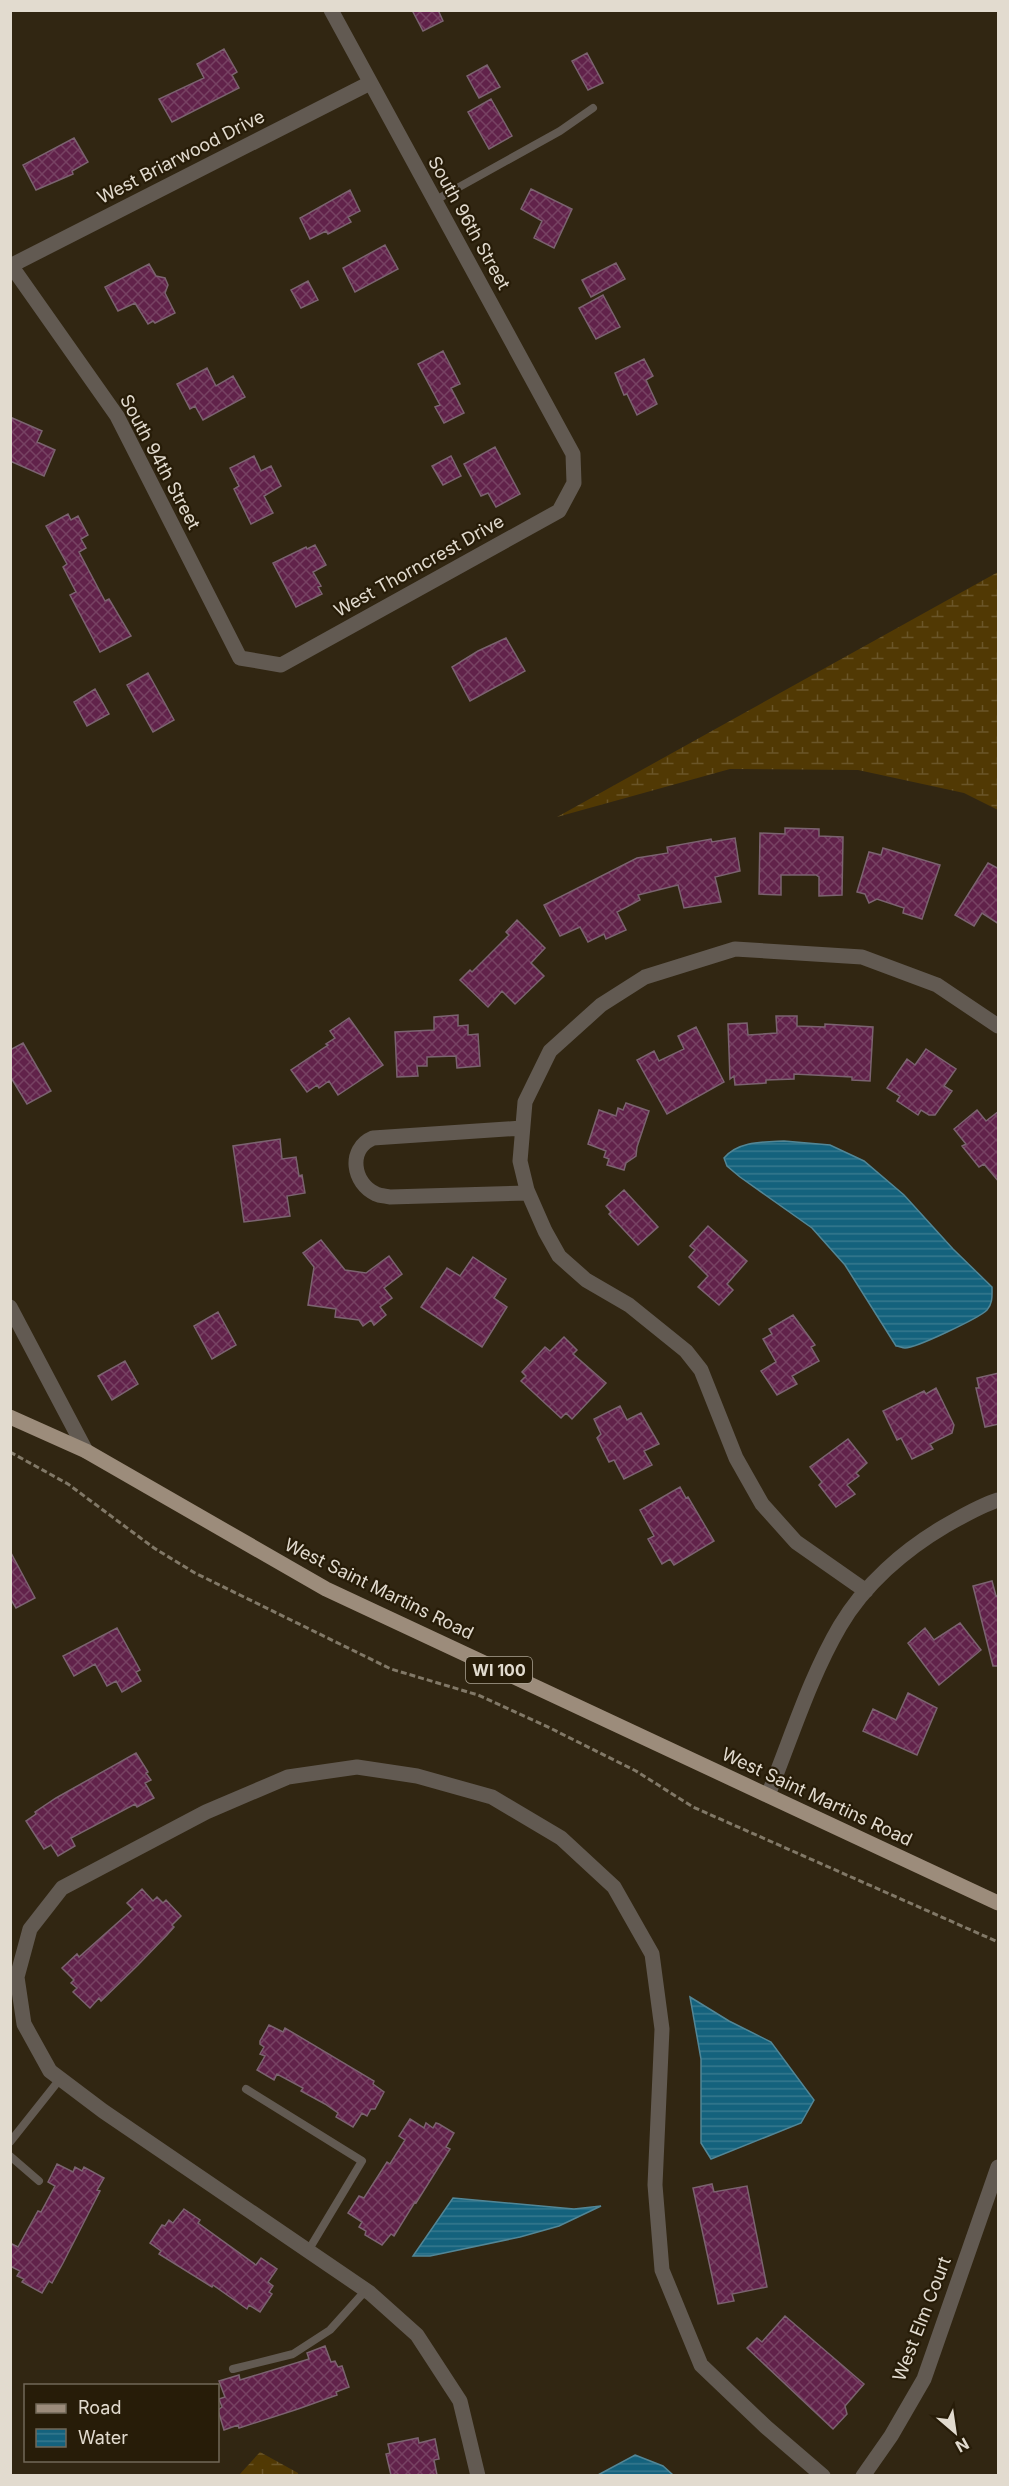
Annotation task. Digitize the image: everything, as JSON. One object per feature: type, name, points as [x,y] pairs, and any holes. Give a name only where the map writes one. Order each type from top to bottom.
[{"type":"main road","name":"West Saint Martins Road","points":[[10,1417],[86,1451],[326,1589],[999,1903]]},
{"type":"street","name":"South 96th Street","points":[[331,10],[573,454]]},
{"type":"street","name":"West Briarwood Drive","points":[[11,266],[370,83]]},
{"type":"street","name":"South 94th Street","points":[[11,266],[117,416],[240,658]]},
{"type":"street","name":"West Thorncrest Drive","points":[[240,658],[281,665],[559,511],[574,483],[573,454]]},
{"type":"street","points":[[866,1591],[796,1542],[762,1504],[736,1458],[701,1370],[686,1351],[628,1305],[586,1280],[560,1256],[528,1193],[520,1161],[525,1102],[550,1051],[601,1005],[645,977],[735,949],[862,957],[937,985],[999,1026]]},
{"type":"street","points":[[522,1128],[374,1138],[358,1148],[356,1167],[366,1187],[376,1194],[390,1197],[528,1193]]},
{"type":"street","points":[[10,1307],[86,1451]]},
{"type":"street","points":[[768,1795],[817,1674],[840,1625],[866,1591],[893,1563],[931,1534],[984,1504],[999,1500]]},
{"type":"street","points":[[478,2475],[460,2402],[417,2335],[366,2290],[103,2111],[60,2079],[50,2071],[24,2024],[15,1969],[30,1929],[62,1888],[206,1812],[288,1777],[357,1767],[417,1776],[492,1797],[561,1838],[614,1887],[652,1953],[662,2029],[655,2185],[662,2270],[701,2364],[766,2427],[823,2475]]},
{"type":"street","name":"West Elm Court","points":[[863,2475],[891,2436],[924,2379],[999,2167]]},
{"type":"lane","points":[[434,201],[560,131],[593,108]]},
{"type":"lane","points":[[10,2142],[60,2079]]},
{"type":"lane","points":[[246,2089],[362,2161],[308,2251]]},
{"type":"lane","points":[[10,2156],[39,2181]]},
{"type":"lane","points":[[232,2370],[293,2354],[330,2330],[366,2290]]},
{"type":"path","points":[[10,1452],[68,1484],[154,1548],[195,1573],[391,1670],[478,1695],[550,1728],[604,1754],[693,1807],[999,1942]]},
{"type":"green space","points":[[998,572],[998,810],[964,793],[858,770],[730,769],[557,817]]},
{"type":"green space","points":[[260,2452],[298,2473],[298,2475],[239,2475]]},
{"type":"water","points":[[784,1141],[830,1145],[864,1161],[904,1195],[953,1249],[992,1287],[991,1302],[987,1310],[960,1326],[911,1347],[896,1346],[845,1265],[812,1228],[740,1177],[727,1166],[724,1158],[736,1148],[744,1145]]},
{"type":"water","points":[[690,1997],[729,2021],[771,2042],[814,2100],[801,2123],[711,2159],[701,2143],[701,2059]]},
{"type":"water","points":[[453,2198],[574,2209],[601,2206],[559,2226],[520,2237],[430,2256],[413,2256]]},
{"type":"water","points":[[635,2455],[663,2466],[673,2475],[598,2475]]},
{"type":"building","points":[[412,10],[438,10],[443,21],[423,31]]},
{"type":"building","points":[[224,49],[237,72],[232,75],[239,88],[172,122],[159,99],[204,78],[197,64]]},
{"type":"building","points":[[587,53],[603,83],[588,90],[572,61]]},
{"type":"building","points":[[487,65],[500,87],[479,98],[467,76]]},
{"type":"building","points":[[491,99],[512,136],[489,149],[468,112]]},
{"type":"building","points":[[74,138],[88,162],[72,171],[73,174],[36,190],[23,165]]},
{"type":"building","points":[[531,189],[572,209],[554,248],[534,238],[542,221],[521,209]]},
{"type":"building","points":[[350,190],[360,211],[348,217],[351,222],[328,234],[326,231],[310,239],[300,218]]},
{"type":"building","points":[[385,245],[398,269],[355,292],[343,268]]},
{"type":"building","points":[[616,263],[625,279],[591,297],[582,280]]},
{"type":"building","points":[[149,264],[156,276],[165,278],[168,285],[165,293],[175,313],[148,324],[135,303],[118,311],[105,287]]},
{"type":"building","points":[[308,281],[318,300],[301,308],[291,290]]},
{"type":"building","points":[[603,295],[620,327],[596,339],[579,308]]},
{"type":"building","points":[[443,351],[460,384],[451,388],[464,413],[444,423],[435,407],[440,405],[418,364]]},
{"type":"building","points":[[644,359],[653,376],[646,380],[657,404],[637,415],[627,394],[624,395],[615,373]]},
{"type":"building","points":[[207,368],[216,386],[233,376],[245,397],[203,420],[195,406],[190,409],[177,384]]},
{"type":"building","points":[[10,417],[42,431],[37,442],[55,450],[44,476],[10,461]]},
{"type":"building","points":[[495,447],[520,494],[496,507],[488,493],[481,496],[464,464]]},
{"type":"building","points":[[254,456],[261,471],[271,466],[281,486],[264,496],[273,513],[251,524],[234,489],[239,486],[230,468]]},
{"type":"building","points":[[451,456],[461,476],[443,485],[432,466]]},
{"type":"building","points":[[68,514],[71,520],[78,516],[88,535],[81,539],[86,548],[79,552],[105,601],[109,599],[131,636],[100,652],[70,595],[76,592],[63,567],[67,564],[46,526]]},
{"type":"building","points":[[315,545],[326,565],[313,572],[321,586],[318,587],[322,594],[296,607],[273,563]]},
{"type":"building","points":[[506,638],[525,671],[470,701],[452,667]]},
{"type":"building","points":[[148,673],[174,720],[153,732],[127,685]]},
{"type":"building","points":[[95,689],[109,714],[87,726],[74,702]]},
{"type":"building","points":[[785,828],[819,829],[819,836],[843,837],[842,895],[819,896],[819,877],[816,875],[781,875],[781,895],[759,894],[760,833],[785,834]]},
{"type":"building","points":[[735,838],[740,871],[715,877],[721,902],[684,908],[678,885],[638,895],[640,900],[617,912],[626,930],[606,939],[604,934],[588,942],[580,927],[560,936],[544,905],[637,858],[668,853],[667,847],[711,839],[712,842]]},
{"type":"building","points":[[883,848],[940,865],[922,919],[903,913],[904,908],[877,899],[869,903],[865,894],[857,892],[869,852],[881,855]]},
{"type":"building","points":[[988,863],[999,869],[999,924],[982,913],[974,926],[955,915]]},
{"type":"building","points":[[517,920],[545,948],[531,963],[544,976],[515,1004],[502,991],[488,1007],[460,980],[470,970],[472,972],[509,935],[506,932]]},
{"type":"building","points":[[458,1015],[458,1026],[468,1025],[468,1035],[478,1034],[480,1066],[457,1068],[456,1056],[427,1057],[427,1066],[417,1066],[418,1076],[397,1077],[395,1032],[434,1030],[434,1017]]},
{"type":"building","points":[[776,1016],[797,1016],[797,1026],[825,1027],[825,1024],[873,1027],[870,1081],[852,1080],[852,1077],[794,1074],[794,1079],[766,1080],[766,1083],[735,1085],[734,1076],[730,1079],[728,1024],[747,1023],[748,1035],[777,1033]]},
{"type":"building","points":[[349,1018],[383,1065],[338,1095],[329,1081],[307,1092],[291,1070],[328,1045],[326,1044],[335,1038],[330,1031]]},
{"type":"building","points":[[696,1027],[724,1082],[667,1114],[637,1060],[654,1051],[659,1061],[684,1049],[678,1036]]},
{"type":"building","points":[[23,1043],[51,1091],[27,1104],[10,1076],[10,1050]]},
{"type":"building","points":[[926,1049],[956,1069],[944,1086],[952,1091],[935,1115],[929,1115],[921,1110],[918,1115],[897,1101],[900,1096],[887,1088],[907,1059],[915,1065]]},
{"type":"building","points":[[626,1103],[649,1111],[636,1156],[626,1163],[624,1170],[607,1165],[609,1159],[604,1157],[606,1151],[588,1144],[599,1110],[616,1116],[618,1108],[623,1110]]},
{"type":"building","points":[[977,1110],[986,1121],[999,1111],[999,1182],[984,1164],[979,1167],[962,1146],[966,1144],[954,1129]]},
{"type":"building","points":[[280,1139],[282,1159],[296,1157],[305,1193],[287,1196],[290,1216],[244,1222],[233,1146]]},
{"type":"building","points":[[624,1190],[658,1227],[638,1245],[609,1214],[611,1212],[606,1206]]},
{"type":"building","points":[[708,1226],[747,1261],[727,1284],[733,1290],[719,1305],[698,1287],[708,1276],[689,1257],[695,1250],[690,1246]]},
{"type":"building","points":[[321,1240],[345,1270],[366,1273],[389,1256],[402,1274],[384,1288],[392,1298],[380,1307],[386,1315],[374,1325],[371,1320],[363,1326],[359,1320],[335,1317],[336,1309],[308,1305],[314,1267],[303,1253]]},
{"type":"building","points":[[473,1257],[506,1279],[494,1298],[507,1307],[482,1347],[421,1307],[447,1268],[460,1276]]},
{"type":"building","points":[[218,1312],[236,1345],[212,1359],[194,1326]]},
{"type":"building","points":[[793,1315],[815,1345],[811,1347],[819,1361],[792,1376],[797,1384],[777,1395],[761,1371],[776,1362],[763,1339],[772,1334],[769,1329]]},
{"type":"building","points":[[564,1337],[577,1350],[573,1354],[606,1383],[572,1419],[566,1413],[561,1418],[521,1381],[526,1376],[522,1372],[545,1347],[550,1351]]},
{"type":"building","points":[[125,1361],[138,1384],[112,1400],[98,1376]]},
{"type":"building","points":[[999,1373],[999,1424],[985,1427],[976,1388],[979,1388],[977,1378]]},
{"type":"building","points":[[936,1388],[954,1425],[952,1433],[930,1444],[933,1449],[912,1459],[901,1438],[897,1440],[883,1411],[924,1391],[926,1394]]},
{"type":"building","points":[[620,1406],[627,1420],[641,1413],[659,1444],[644,1451],[652,1465],[624,1479],[614,1460],[609,1462],[597,1438],[601,1434],[594,1419]]},
{"type":"building","points":[[848,1439],[867,1463],[856,1473],[859,1476],[847,1485],[855,1494],[836,1507],[819,1485],[822,1482],[810,1467]]},
{"type":"building","points":[[680,1487],[714,1541],[674,1565],[670,1559],[662,1564],[648,1539],[654,1536],[640,1510]]},
{"type":"building","points":[[10,1551],[35,1598],[16,1608],[10,1598]]},
{"type":"building","points":[[992,1581],[996,1596],[999,1595],[999,1666],[993,1666],[973,1586]]},
{"type":"building","points":[[960,1623],[981,1650],[939,1685],[908,1643],[925,1628],[934,1640]]},
{"type":"building","points":[[117,1628],[140,1670],[136,1672],[141,1681],[122,1692],[116,1681],[107,1686],[95,1664],[74,1676],[63,1656]]},
{"type":"building","points":[[908,1693],[937,1708],[917,1755],[863,1731],[873,1709],[896,1720]]},
{"type":"building","points":[[136,1753],[148,1772],[146,1773],[151,1780],[145,1783],[154,1798],[137,1807],[135,1804],[71,1838],[75,1846],[58,1856],[51,1845],[44,1849],[26,1821],[56,1798]]},
{"type":"building","points":[[142,1889],[153,1901],[157,1897],[163,1903],[166,1900],[181,1916],[172,1925],[174,1927],[167,1935],[138,1965],[101,2001],[99,1998],[90,2008],[73,1992],[77,1988],[71,1983],[74,1980],[62,1968],[77,1954],[79,1957],[133,1909],[127,1903]]},
{"type":"building","points":[[269,2025],[283,2032],[285,2028],[374,2081],[373,2084],[384,2092],[375,2109],[371,2109],[367,2116],[362,2113],[353,2127],[336,2117],[338,2113],[325,2104],[301,2091],[303,2088],[277,2074],[274,2080],[257,2070],[265,2056],[260,2054],[264,2047],[260,2041]]},
{"type":"building","points":[[410,2119],[424,2128],[426,2123],[433,2128],[436,2123],[454,2133],[446,2147],[450,2149],[416,2203],[394,2236],[391,2234],[382,2245],[365,2235],[366,2231],[359,2227],[362,2222],[348,2213],[359,2196],[364,2198],[387,2162],[390,2164],[405,2140],[399,2136]]},
{"type":"building","points":[[57,2164],[73,2172],[75,2167],[82,2171],[84,2167],[104,2178],[97,2190],[100,2191],[63,2263],[52,2283],[49,2281],[42,2293],[22,2282],[24,2279],[17,2276],[20,2271],[10,2266],[10,2243],[18,2247],[38,2211],[41,2212],[55,2186],[48,2182]]},
{"type":"building","points":[[712,2184],[714,2192],[747,2186],[767,2287],[732,2294],[734,2301],[718,2304],[693,2188]]},
{"type":"building","points":[[184,2209],[200,2220],[198,2223],[256,2265],[261,2258],[277,2269],[268,2282],[273,2286],[269,2292],[272,2294],[260,2312],[249,2305],[247,2309],[213,2285],[212,2287],[159,2254],[161,2251],[150,2243],[162,2225],[165,2226],[169,2220],[173,2223]]},
{"type":"building","points":[[785,2316],[864,2384],[845,2406],[847,2414],[833,2429],[747,2348],[757,2338],[762,2342]]},
{"type":"building","points":[[325,2346],[331,2362],[335,2361],[338,2367],[342,2366],[349,2387],[336,2392],[337,2395],[298,2409],[239,2428],[238,2425],[224,2430],[219,2413],[222,2407],[219,2399],[225,2397],[219,2381],[239,2375],[240,2380],[309,2359],[307,2353]]},
{"type":"building","points":[[418,2438],[419,2443],[435,2439],[439,2459],[434,2460],[437,2475],[391,2475],[386,2454],[390,2453],[388,2444]]}]
